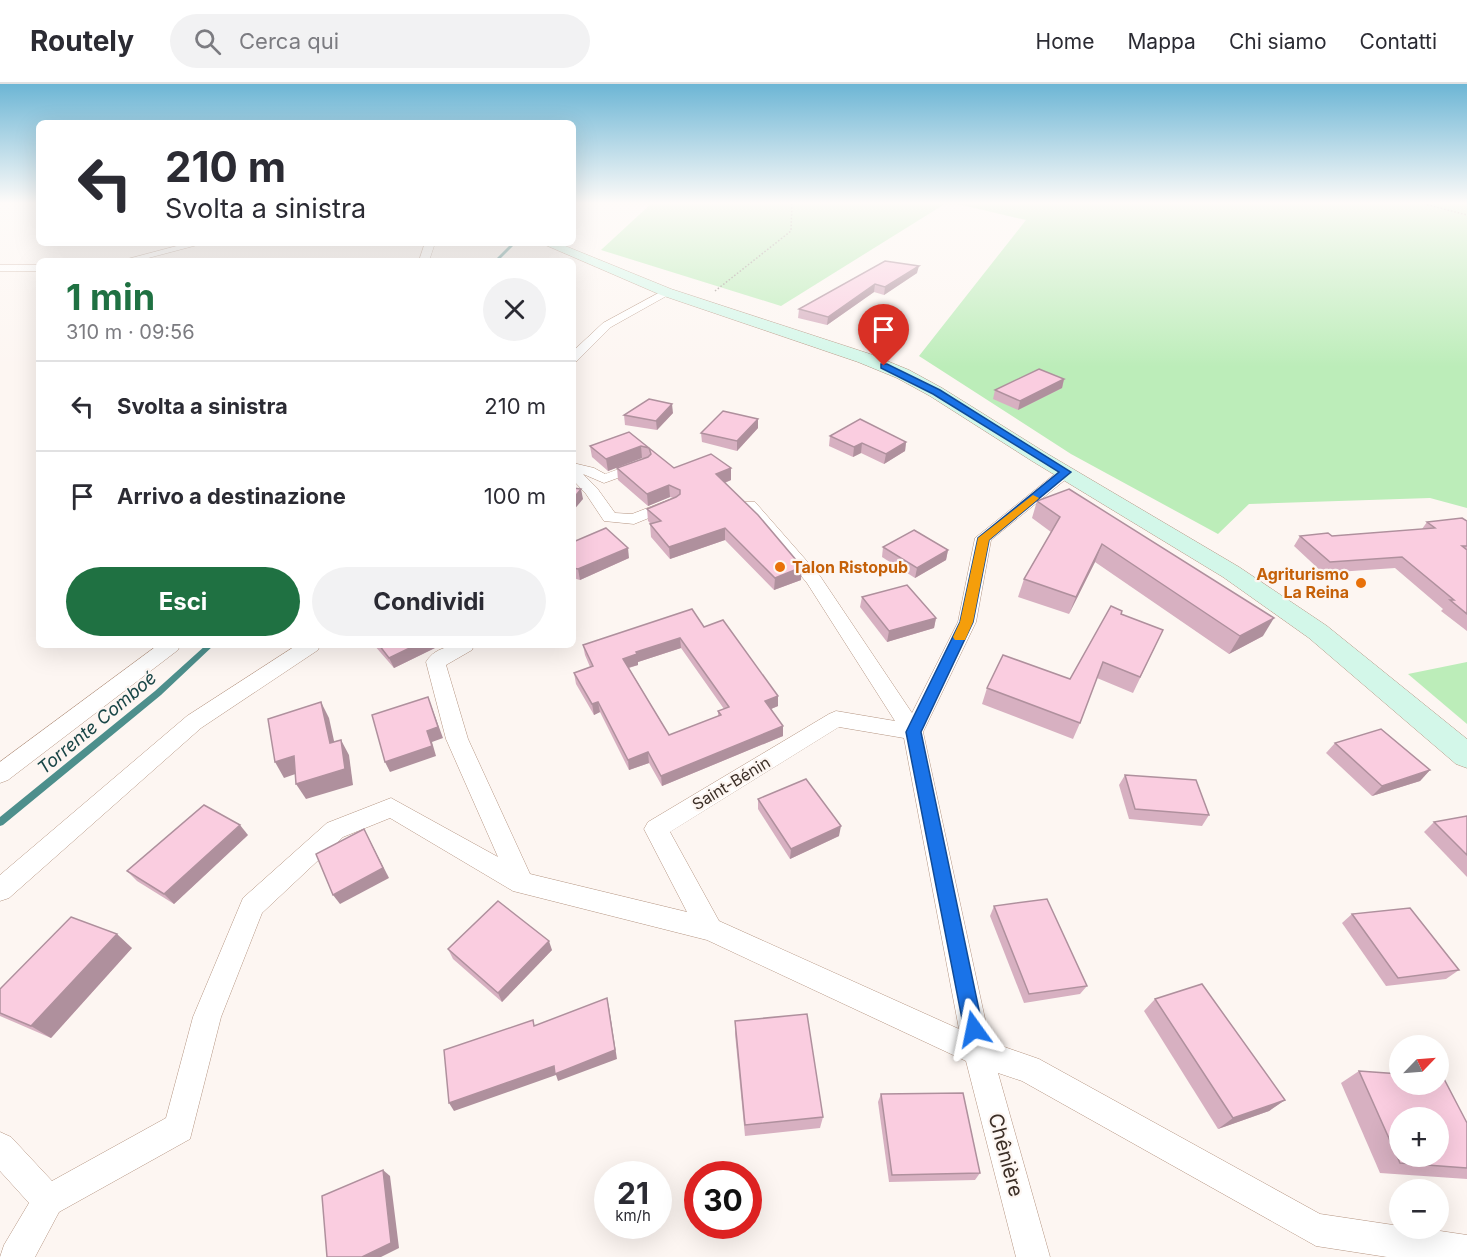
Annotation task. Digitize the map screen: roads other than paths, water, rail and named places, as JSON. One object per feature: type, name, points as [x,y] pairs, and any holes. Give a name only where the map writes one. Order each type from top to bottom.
[{"type":"main road","points":[[580,257],[693,302],[864,358],[903,374],[936,392],[1231,572],[1318,632],[1467,756]]},
{"type":"street","points":[[0,268],[36,268]]},
{"type":"street","points":[[576,355],[606,324],[666,292]]},
{"type":"street","points":[[576,468],[589,471],[604,479],[643,464]]},
{"type":"street","points":[[913,732],[967,622],[984,538],[1066,472]]},
{"type":"street","points":[[576,475],[592,490],[610,518],[634,519],[671,504]]},
{"type":"street","points":[[750,505],[814,580],[913,732],[978,1052]]},
{"type":"street","points":[[0,774],[167,648]]},
{"type":"street","points":[[0,890],[194,722],[307,648]]},
{"type":"street","points":[[460,648],[436,662],[457,739],[522,883]]},
{"type":"street","name":"Saint-Bénin","points":[[710,929],[656,828],[836,719],[913,732]]},
{"type":"street","points":[[16,1257],[48,1201],[179,1128],[207,1017],[252,906],[335,830],[391,807],[522,883],[710,929],[978,1052],[1029,1069],[1316,1230],[1467,1252]]},
{"type":"street","name":"Chênière","points":[[978,1052],[1033,1257]]},
{"type":"street","points":[[0,1148],[48,1201]]},
{"type":"waterway","name":"Torrente Comboé","points":[[0,822],[158,693],[207,648]]},
{"type":"place","name":"Talon Ristopub","points":[[780,567]]},
{"type":"place","name":"Agriturismo La Reina","points":[[1361,583]]}]
